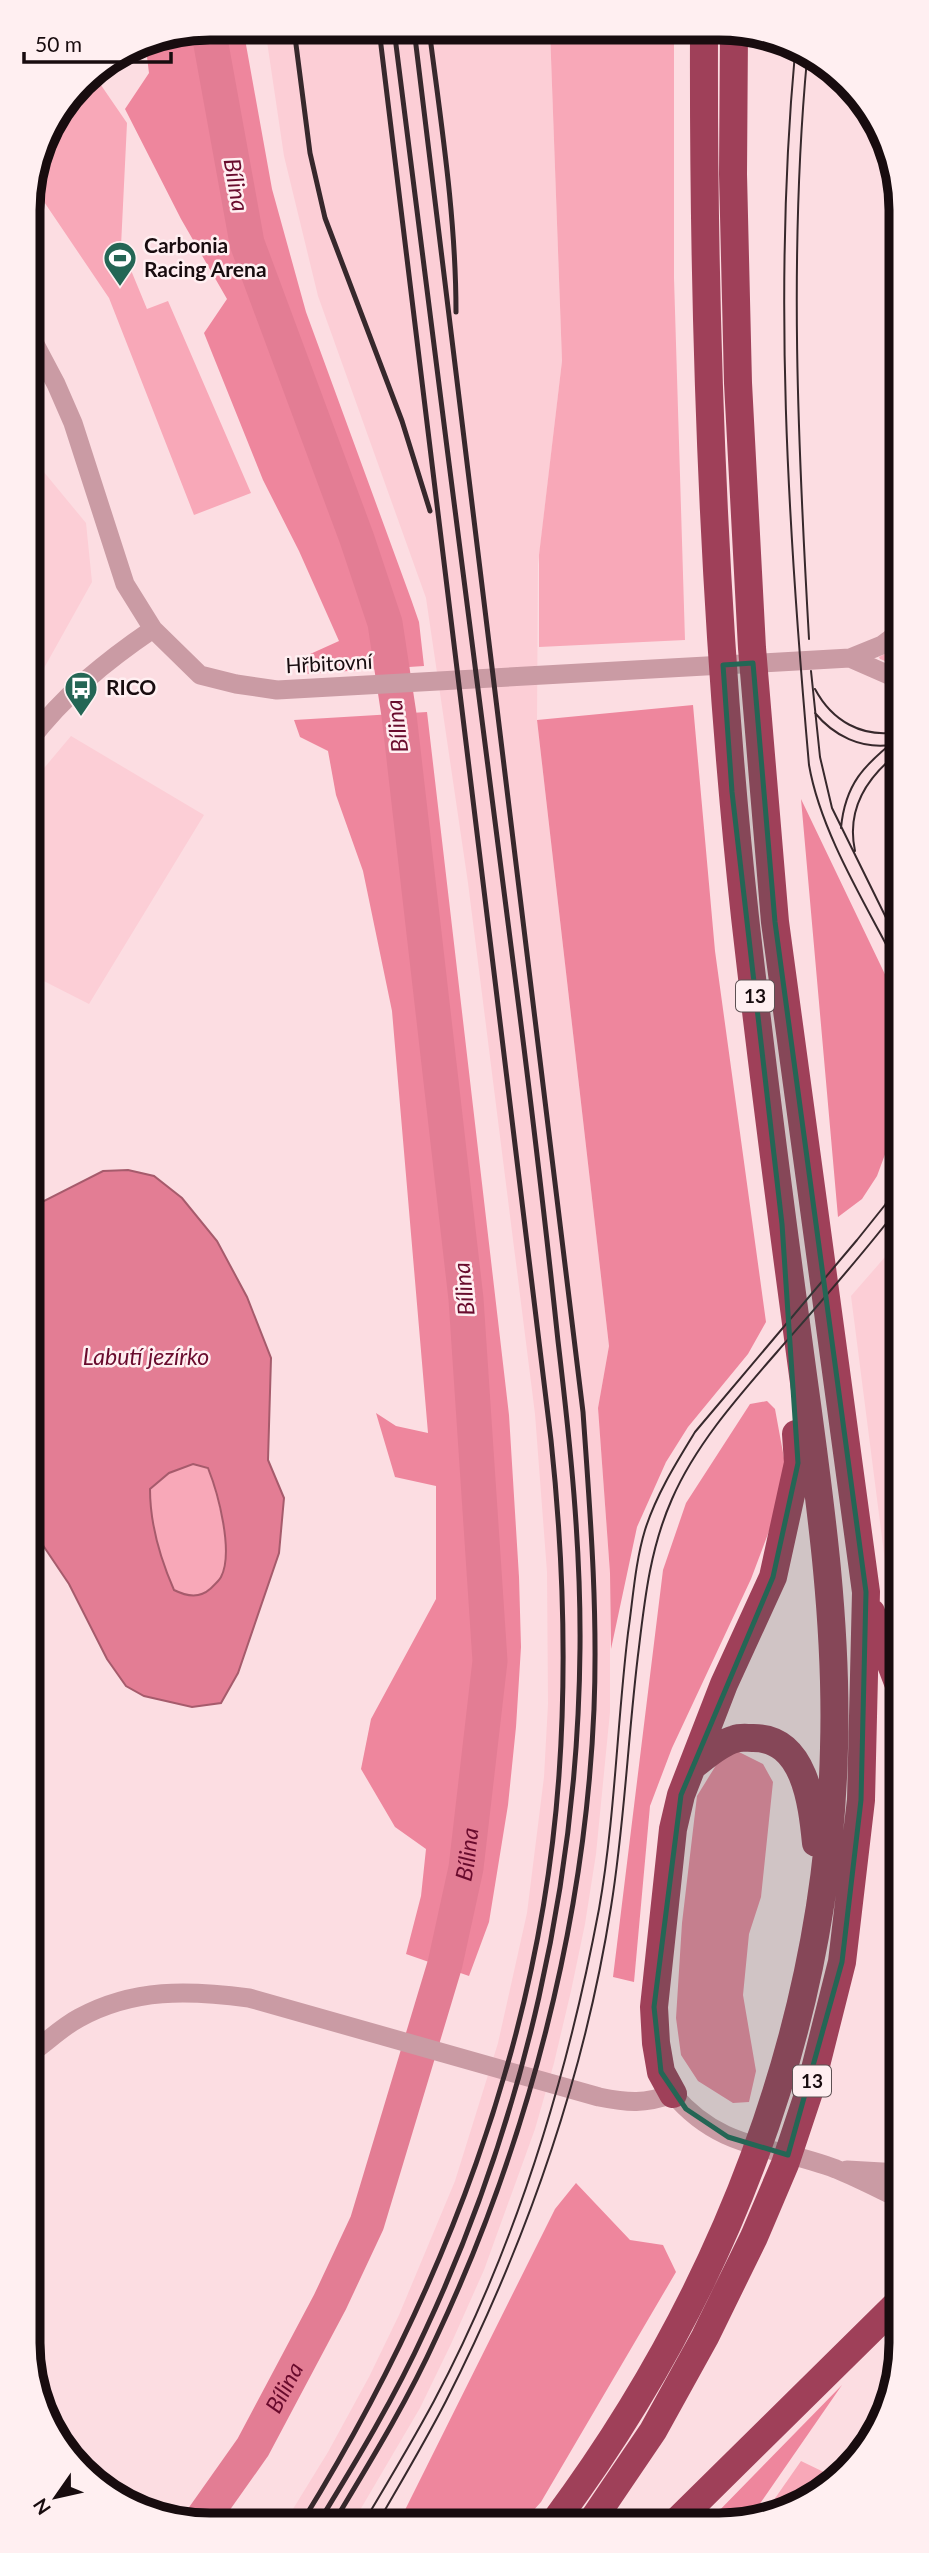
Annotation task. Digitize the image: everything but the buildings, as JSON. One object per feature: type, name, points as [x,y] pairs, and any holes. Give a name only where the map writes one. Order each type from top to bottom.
[{"type":"highway","name":"13","points":[[560,2513],[627,2415],[678,2325],[725,2232],[779,2086],[798,2022],[813,1956],[832,1798],[835,1742],[832,1623],[820,1502],[782,1224],[732,792],[721,648],[709,381],[704,40]]},
{"type":"highway","name":"13","points":[[597,2513],[653,2431],[705,2337],[754,2237],[785,2164],[810,2089],[842,1962],[856,1854],[862,1766],[866,1592],[775,922],[752,648],[738,383],[733,174],[734,41]]},
{"type":"highway","points":[[673,2094],[661,2072],[654,2007],[673,1829],[681,1796],[724,1684],[773,1577],[798,1463],[782,1224]]},
{"type":"highway","points":[[866,1592],[888,1659]]},
{"type":"highway","points":[[694,1765],[715,1749],[736,1738],[759,1738],[775,1742],[793,1756],[802,1772],[813,1807],[816,1843],[813,1956]]},
{"type":"highway","points":[[685,2513],[888,2313]]},
{"type":"street","name":"Hřbitovní","points":[[41,356],[74,423],[125,584],[153,629],[200,675],[277,690],[850,658]]},
{"type":"street","points":[[41,726],[76,687],[153,629]]},
{"type":"street","points":[[850,658],[889,640]]},
{"type":"street","points":[[850,658],[889,675]]},
{"type":"street","points":[[40,2046],[79,2018],[118,2002],[156,1993],[198,1991],[249,1998],[599,2097],[630,2103],[652,2102],[673,2094],[704,2125],[728,2137],[836,2169],[888,2193]]},
{"type":"street","points":[[836,2169],[888,2172]]},
{"type":"highlighted area","points":[[753,663],[775,922],[866,1592],[861,1800],[842,1962],[788,2155],[728,2137],[686,2109],[661,2072],[654,2007],[681,1795],[773,1577],[798,1463],[782,1224],[732,792],[723,665]]},
{"type":"shaded area","points":[[550,40],[562,361],[538,565],[537,720],[609,1346],[598,1408],[610,1573],[610,1712],[596,1854],[585,1924],[554,2063],[535,2129],[484,2270],[451,2344],[420,2408],[358,2513],[291,2513],[328,2452],[399,2315],[455,2181],[498,2043],[527,1913],[544,1777],[548,1704],[547,1572],[535,1414],[468,883],[426,598],[318,296],[284,156],[267,41]]},
{"type":"shaded area","points":[[550,40],[674,40],[674,278],[685,640],[539,647],[539,555],[562,361]]},
{"type":"shaded area","points":[[199,41],[245,41],[272,189],[306,312],[419,622],[424,666],[303,674],[308,655],[339,641],[299,551],[263,480],[204,333],[227,299],[181,219],[125,109],[149,73],[146,52],[155,49]]},
{"type":"shaded area","name":"Carbonia Racing Arena","points":[[99,82],[127,123],[121,246],[147,309],[168,301],[251,493],[194,515],[109,298],[41,198],[46,166],[53,145],[75,107]]},
{"type":"shaded area","points":[[41,468],[86,523],[92,582],[41,674]]},
{"type":"shaded area","points":[[889,652],[889,662],[880,659],[879,657]]},
{"type":"shaded area","points":[[693,705],[715,951],[766,1322],[748,1354],[688,1427],[666,1462],[637,1527],[611,1649],[610,1573],[598,1408],[609,1346],[537,720]]},
{"type":"shaded area","points":[[427,712],[509,1415],[519,1577],[521,1647],[508,1805],[489,1922],[469,1976],[406,1954],[421,1896],[426,1849],[395,1827],[361,1769],[371,1719],[436,1599],[436,1486],[395,1477],[376,1413],[396,1426],[428,1433],[392,1011],[363,871],[336,795],[328,751],[300,737],[294,720]]},
{"type":"shaded area","points":[[71,736],[204,815],[89,1004],[41,979],[41,772]]},
{"type":"shaded area","points":[[801,799],[889,982],[889,1145],[877,1176],[862,1199],[838,1217]]},
{"type":"shaded area","points":[[889,1253],[888,1577],[886,1569],[851,1296]]},
{"type":"shaded area","points":[[767,1401],[775,1409],[786,1469],[774,1518],[751,1579],[672,1748],[650,1806],[634,1982],[613,1977],[663,1570],[686,1503],[750,1404]]},
{"type":"shaded area","points":[[193,1464],[208,1468],[219,1507],[226,1553],[225,1566],[219,1580],[206,1592],[192,1596],[174,1590],[169,1578],[154,1527],[150,1488],[169,1473]]},
{"type":"shaded area","points":[[737,1751],[763,1764],[773,1782],[761,1897],[749,1934],[743,1995],[756,2071],[749,2102],[733,2103],[698,2081],[681,2055],[676,2018],[682,1923],[697,1796],[718,1762]]},
{"type":"shaded area","points":[[576,2183],[630,2240],[663,2245],[676,2272],[541,2502],[531,2513],[403,2513],[555,2209]]},
{"type":"shaded area","points":[[842,2385],[757,2508],[717,2513]]},
{"type":"shaded area","points":[[801,2461],[827,2474],[804,2490],[771,2505]]},
{"type":"water","name":"Labutí jezírko","points":[[128,1170],[154,1176],[182,1198],[217,1241],[247,1297],[271,1358],[268,1460],[284,1498],[279,1553],[238,1673],[221,1703],[192,1707],[144,1696],[126,1686],[107,1659],[69,1584],[40,1541],[41,1203],[103,1171]],"holes":[[[193,1464],[208,1468],[216,1492],[225,1538],[225,1566],[220,1579],[210,1589],[201,1594],[188,1595],[174,1590],[164,1566],[154,1527],[150,1489],[169,1473]]]},
{"type":"waterway","name":"Bílina","points":[[207,2513],[253,2447],[330,2302],[367,2223],[445,1964],[466,1868],[490,1661],[466,1299],[399,715],[385,623],[357,539],[247,243],[210,41]]},
{"type":"tram line","points":[[795,58],[788,142],[784,320],[790,498],[809,765],[815,791],[834,843],[889,949]]},
{"type":"tram line","points":[[807,65],[798,204],[797,349],[809,639]]},
{"type":"tram line","points":[[811,671],[820,757],[832,808],[889,923]]},
{"type":"tram line","points":[[815,689],[830,710],[849,725],[872,732],[889,733]]},
{"type":"tram line","points":[[815,713],[831,728],[849,739],[869,745],[889,745]]},
{"type":"tram line","points":[[841,828],[852,787],[866,767],[889,746]]},
{"type":"tram line","points":[[855,851],[853,821],[856,808],[868,784],[889,761]]},
{"type":"tram line","points":[[369,2513],[426,2416],[463,2343],[513,2223],[554,2099],[599,1909],[609,1840],[633,1594],[645,1530],[655,1504],[695,1432],[889,1199]]},
{"type":"tram line","points":[[383,2513],[438,2416],[501,2283],[548,2160],[585,2035],[611,1907],[620,1842],[635,1679],[650,1571],[672,1499],[705,1440],[889,1220]]},
{"type":"railway","points":[[296,41],[310,153],[325,218],[402,421],[430,511]]},
{"type":"railway","points":[[307,2513],[399,2347],[440,2257],[476,2164],[506,2069],[531,1973],[548,1874],[559,1775],[563,1691],[561,1566],[551,1440],[380,41]]},
{"type":"railway","points":[[324,2513],[388,2404],[425,2331],[491,2168],[517,2083],[539,1997],[556,1911],[569,1823],[577,1736],[580,1648],[579,1571],[567,1417],[517,995],[395,41]]},
{"type":"railway","points":[[339,2513],[425,2362],[469,2264],[524,2111],[564,1951],[588,1790],[594,1709],[594,1597],[583,1412],[415,41]]},
{"type":"railway","points":[[431,41],[451,205],[456,312]]},
{"type":"place","name":"Carbonia Racing Arena","points":[[120,288]]},
{"type":"place","name":"RICO","points":[[81,718]]}]
